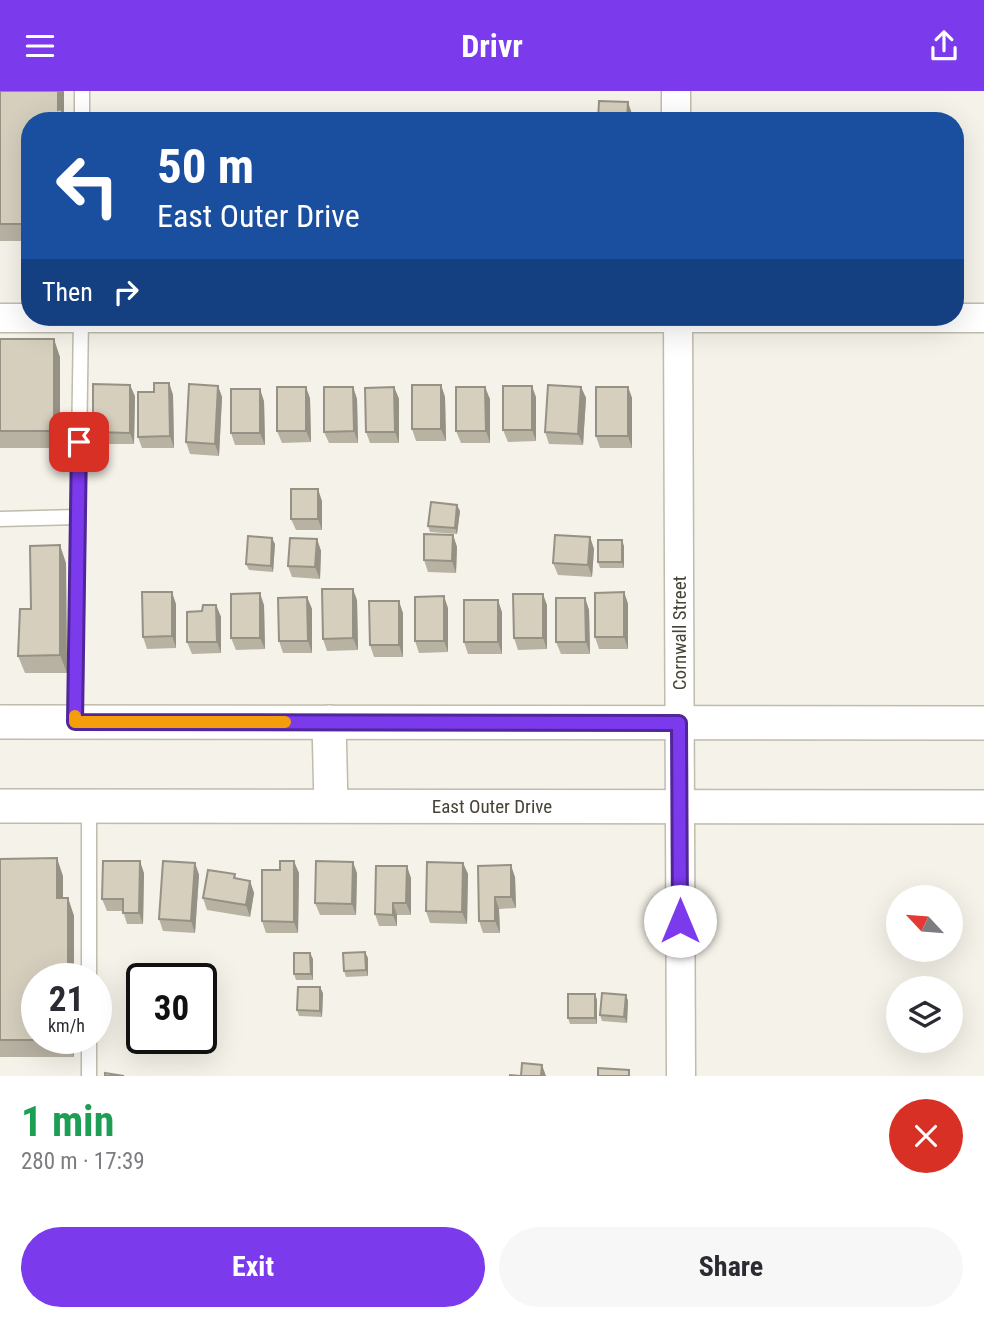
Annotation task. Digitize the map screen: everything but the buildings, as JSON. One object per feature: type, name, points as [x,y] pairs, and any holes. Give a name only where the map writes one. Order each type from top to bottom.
[{"type":"street","points":[[676,91],[676,112]]},
{"type":"street","points":[[0,318],[21,318]]},
{"type":"street","points":[[964,318],[984,318]]},
{"type":"street","name":"Cornwall Street","points":[[678,326],[681,1076]]},
{"type":"street","points":[[0,722],[984,723]]},
{"type":"street","points":[[329,722],[331,806]]},
{"type":"street","name":"East Outer Drive","points":[[0,806],[984,807]]},
{"type":"lane","points":[[82,91],[82,112]]},
{"type":"lane","points":[[75,722],[81,326]]},
{"type":"lane","points":[[0,519],[78,517]]},
{"type":"lane","points":[[89,806],[89,963]]},
{"type":"lane","points":[[89,1054],[89,1076]]},
{"type":"slow traffic","points":[[75,716],[75,722],[285,722]]},
{"type":"route","points":[[79,442],[75,722],[679,723],[680,921]]}]
